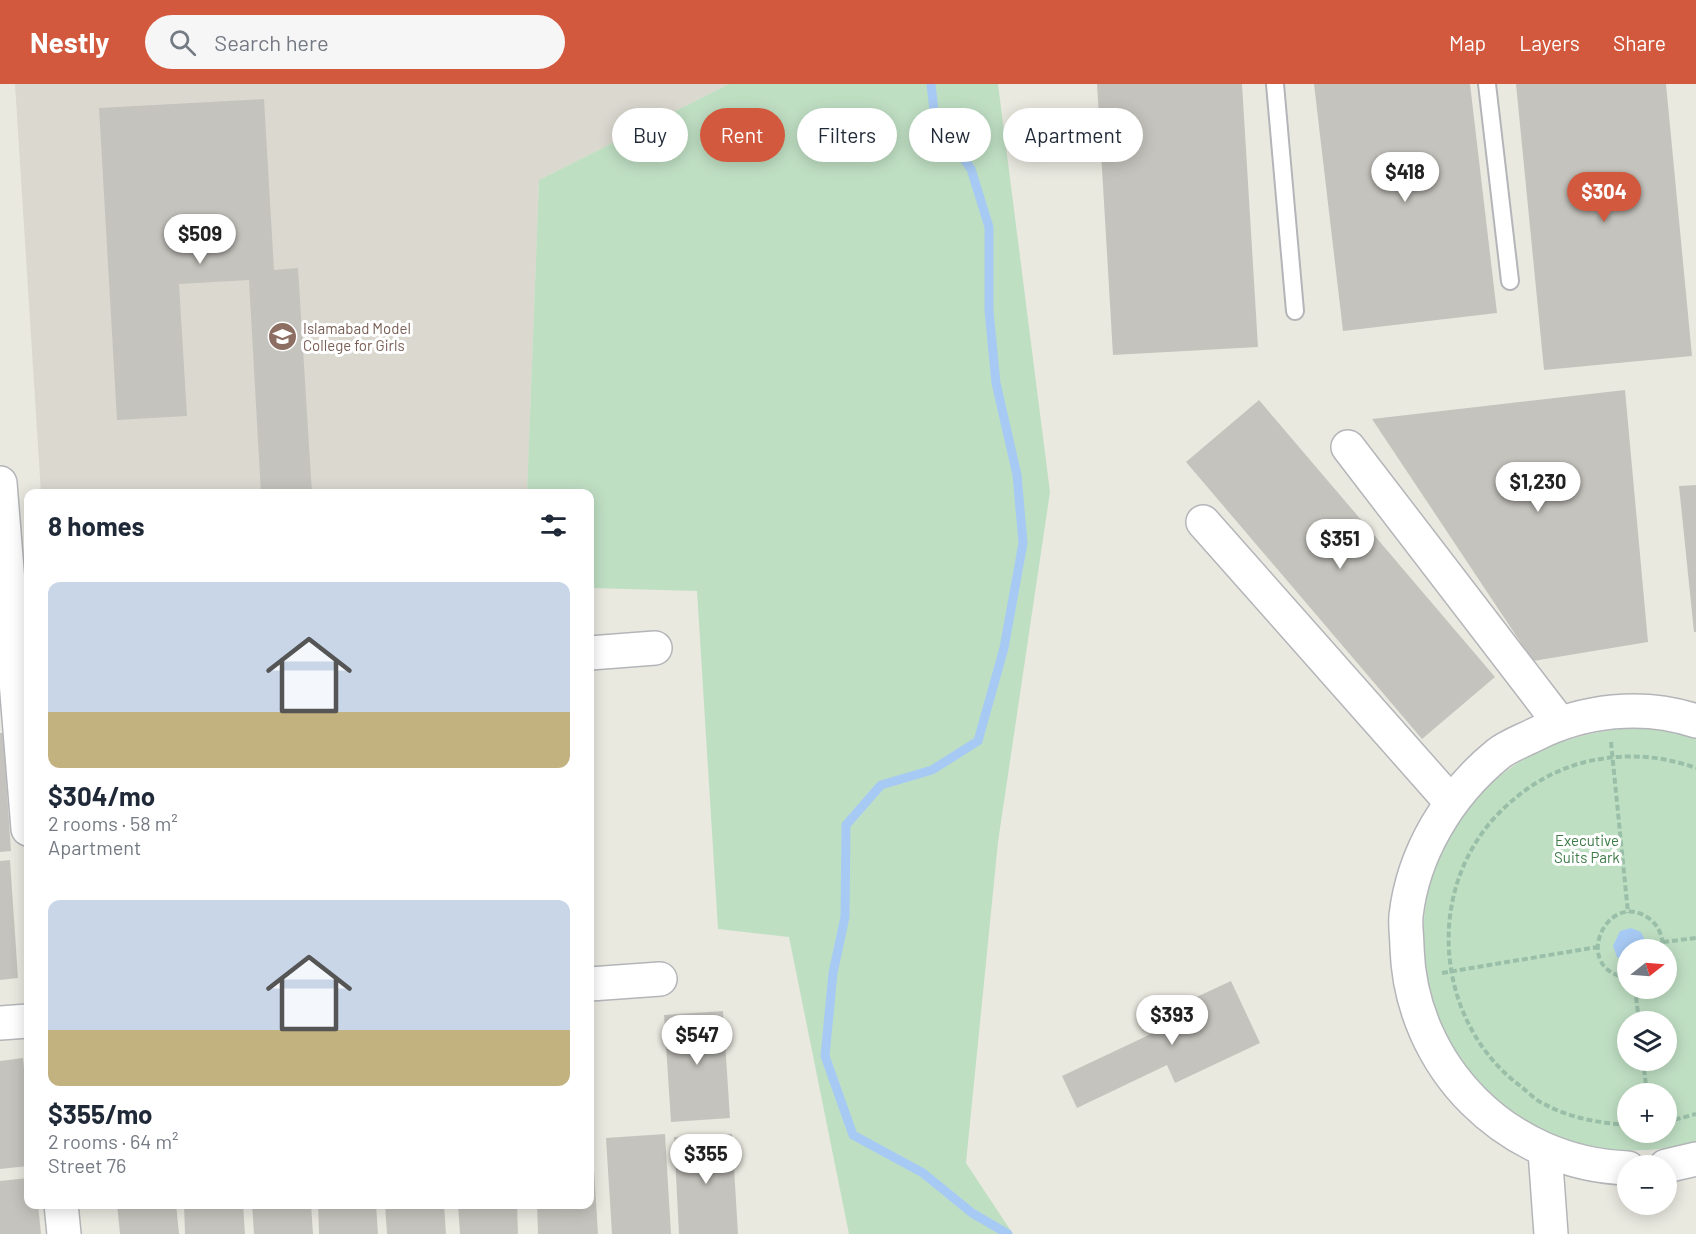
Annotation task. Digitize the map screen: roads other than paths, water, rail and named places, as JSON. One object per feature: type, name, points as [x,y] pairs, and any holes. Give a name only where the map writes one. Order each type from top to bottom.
[{"type":"street","points":[[1348,447],[1559,722]]},
{"type":"street","points":[[0,483],[24,788]]},
{"type":"street","points":[[1203,522],[1450,801]]},
{"type":"street","points":[[594,653],[655,648]]},
{"type":"street","points":[[1617,1168],[1600,1167],[1545,1151],[1495,1122],[1455,1082],[1425,1033],[1408,978],[1406,916],[1420,856],[1450,801],[1499,753],[1559,722],[1608,711],[1674,713],[1696,721]]},
{"type":"street","points":[[594,984],[660,979]]},
{"type":"street","points":[[0,1023],[24,1021]]},
{"type":"street","points":[[1545,1151],[1551,1234]]},
{"type":"street","points":[[1677,1163],[1696,1159]]},
{"type":"street","points":[[62,1209],[64,1234]]},
{"type":"lane","points":[[1275,84],[1296,311]]},
{"type":"lane","points":[[1487,84],[1510,281]]},
{"type":"water","points":[[1631,928],[1641,932],[1644,939],[1617,939],[1617,957],[1613,946],[1620,931]]},
{"type":"waterway","points":[[931,84],[935,119],[971,169],[989,227],[989,311],[996,383],[1017,475],[1023,543],[1004,648],[978,741],[932,770],[881,785],[846,825],[845,917],[833,973],[825,1056],[853,1135],[923,1173],[972,1213],[1008,1234]]},
{"type":"place","name":"Islamabad Model College for Girls","points":[[282,337]]},
{"type":"park label","name":"Executive Suits Park","points":[[1587,848]]}]
